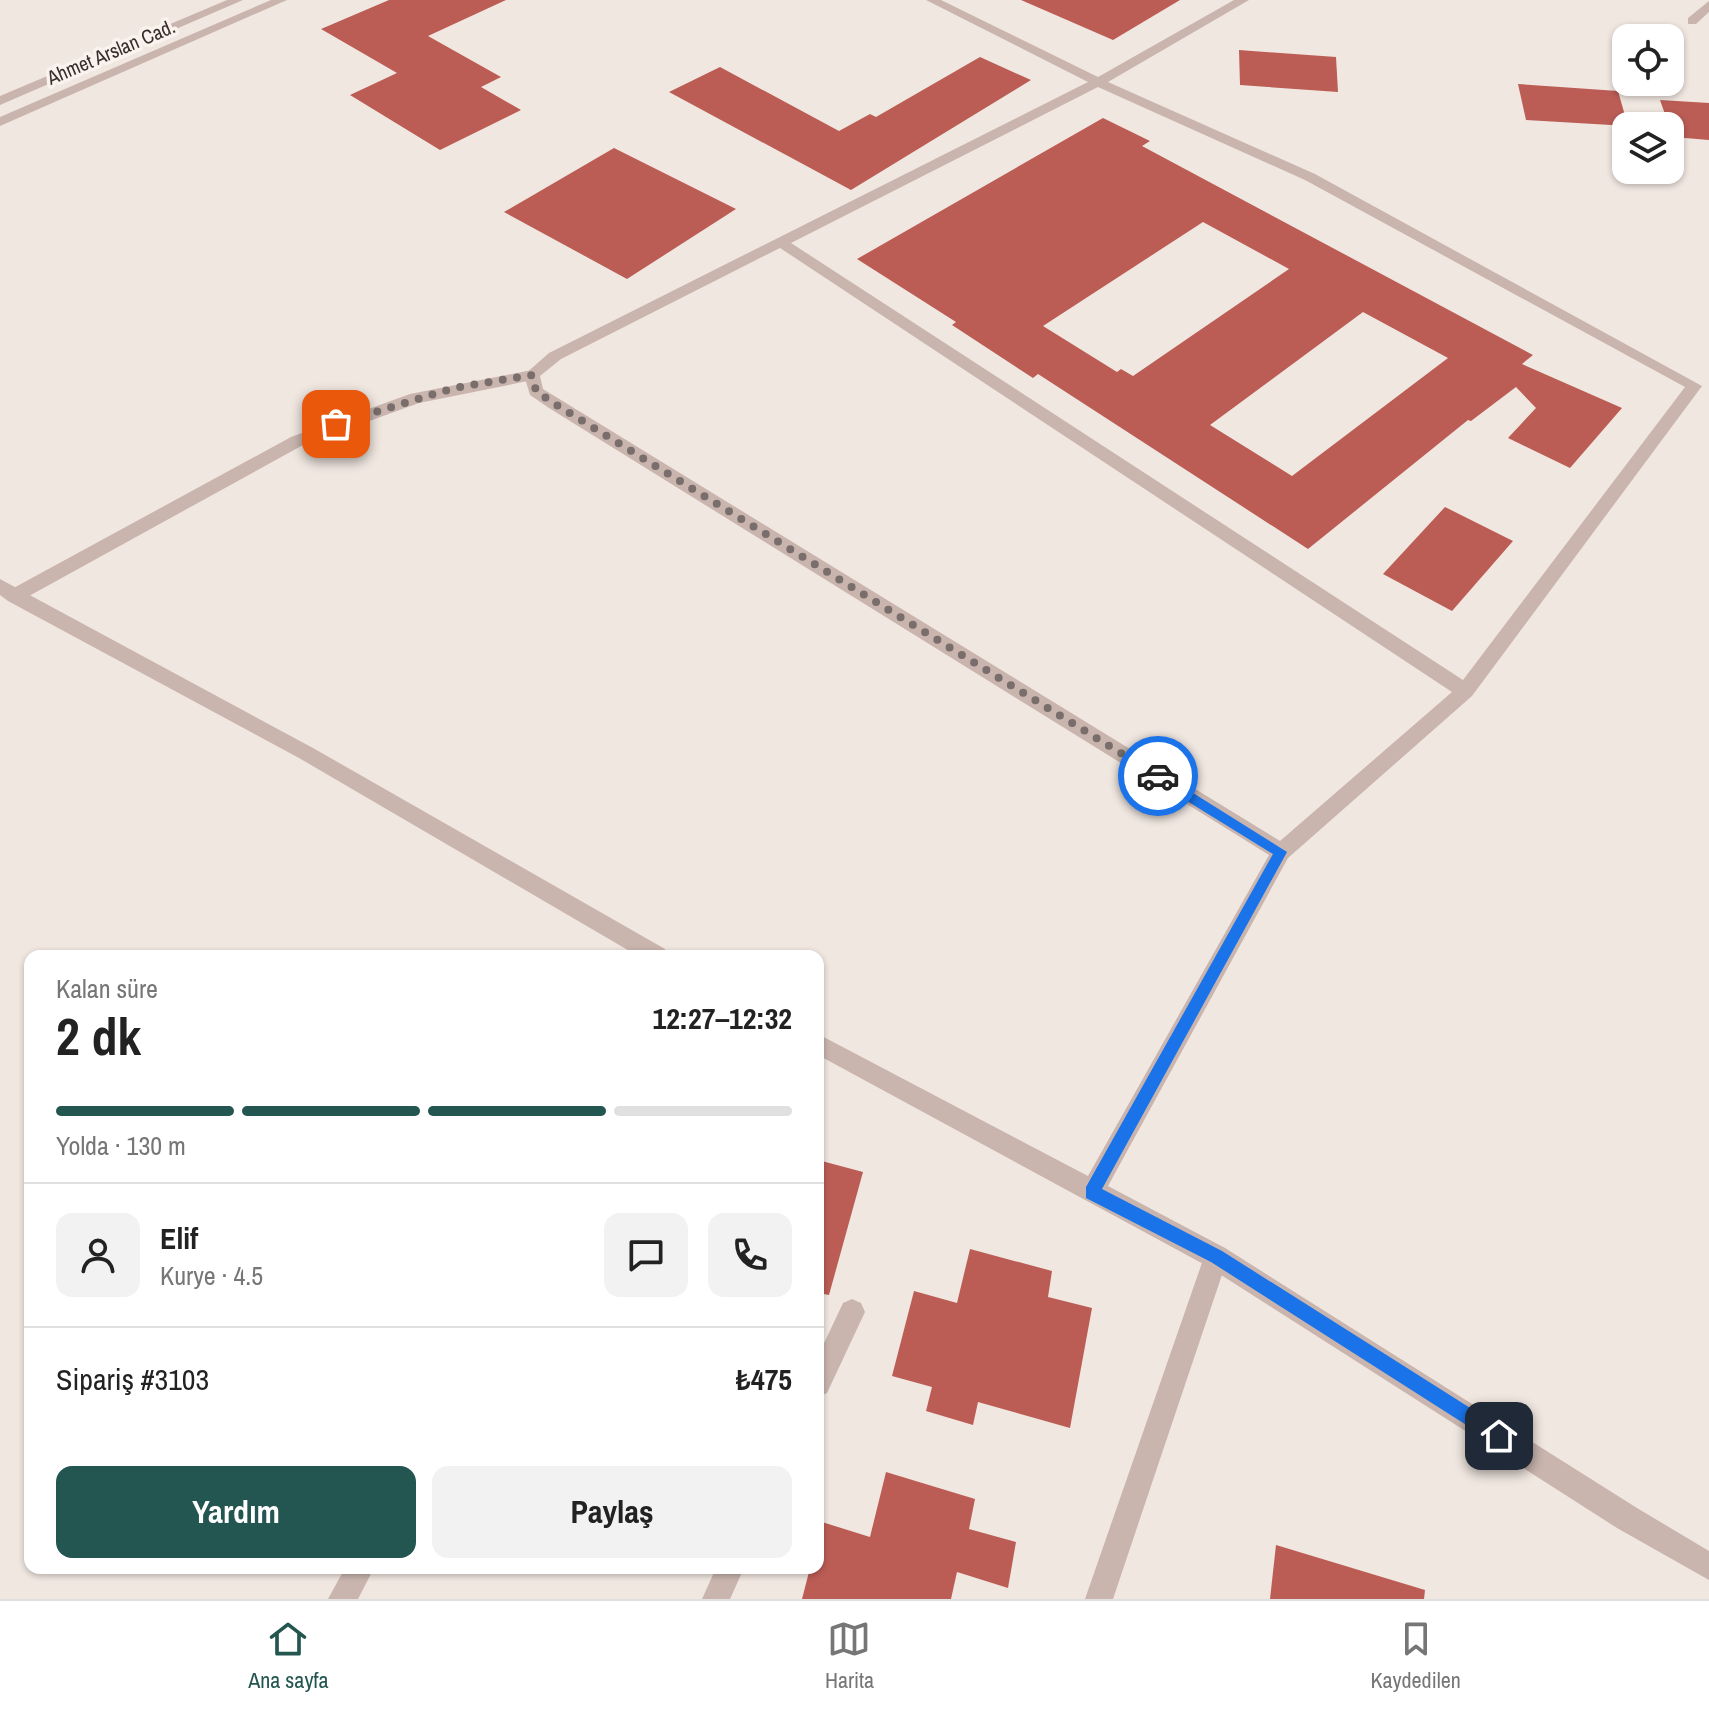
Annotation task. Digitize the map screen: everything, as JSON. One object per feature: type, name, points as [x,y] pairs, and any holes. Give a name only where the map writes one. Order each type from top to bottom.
[{"type":"street","name":"Ahmet Arslan Cad.","points":[[0,101],[237,0]]},
{"type":"street","name":"Ahmet Arslan Cad.","points":[[0,122],[281,0]]},
{"type":"street","points":[[932,0],[1098,82],[1310,177],[1701,390],[1465,691],[1281,852],[1092,1192]]},
{"type":"street","points":[[7,591],[297,441],[416,398],[532,375],[555,356],[1098,82],[1243,0]]},
{"type":"street","points":[[1692,21],[1709,5]]},
{"type":"street","points":[[780,242],[1465,691]]},
{"type":"street","points":[[532,375],[536,391],[555,404],[1281,852]]},
{"type":"street","points":[[7,591],[306,753],[647,950]]},
{"type":"street","points":[[824,1047],[1216,1257],[1627,1518],[1709,1566]]},
{"type":"street","points":[[1099,1599],[1216,1257]]},
{"type":"street","points":[[824,1371],[852,1312]]},
{"type":"street","points":[[342,1599],[357,1574]]},
{"type":"street","points":[[716,1599],[727,1574]]},
{"type":"building","points":[[389,0],[506,0],[428,36],[501,77],[481,87],[521,110],[440,150],[350,95],[397,73],[321,29]]},
{"type":"building","points":[[1021,0],[1180,0],[1113,40]]},
{"type":"building","points":[[1239,50],[1336,57],[1338,92],[1240,85]]},
{"type":"building","points":[[980,57],[1031,80],[851,190],[669,92],[720,67],[839,131],[870,114],[876,117]]},
{"type":"building","points":[[1518,84],[1612,91],[1612,96],[1619,96],[1624,112],[1612,112],[1612,125],[1526,120]]},
{"type":"building","points":[[1660,100],[1709,103],[1709,140],[1684,138],[1684,112],[1664,112]]},
{"type":"building","points":[[1103,118],[1150,141],[1142,146],[1533,355],[1522,364],[1622,408],[1570,468],[1508,438],[1536,408],[1516,387],[1471,421],[1468,420],[1308,549],[1038,374],[1033,378],[952,325],[956,322],[857,259]],"holes":[[[1203,222],[1289,269],[1133,376],[1121,369],[1117,372],[1043,326]],[[1363,312],[1448,358],[1292,476],[1210,425]]]},
{"type":"building","points":[[614,148],[736,209],[627,279],[504,212]]},
{"type":"building","points":[[1445,507],[1513,541],[1452,611],[1383,574]]},
{"type":"building","points":[[824,1162],[863,1172],[829,1295],[824,1294]]},
{"type":"building","points":[[970,1249],[1052,1271],[1048,1297],[1092,1308],[1070,1428],[978,1402],[973,1425],[926,1411],[932,1387],[892,1376],[914,1291],[957,1303]]},
{"type":"building","points":[[886,1472],[975,1499],[969,1529],[1016,1542],[1008,1588],[957,1572],[951,1599],[802,1599],[808,1574],[824,1574],[824,1523],[870,1537]]},
{"type":"building","points":[[1276,1545],[1425,1590],[1424,1599],[1270,1599]]},
{"type":"way so far","points":[[336,424],[454,388],[532,375],[536,391],[555,404],[1158,776]]},
{"type":"route","points":[[1158,776],[1281,852],[1092,1192],[1216,1257],[1499,1436]]}]
